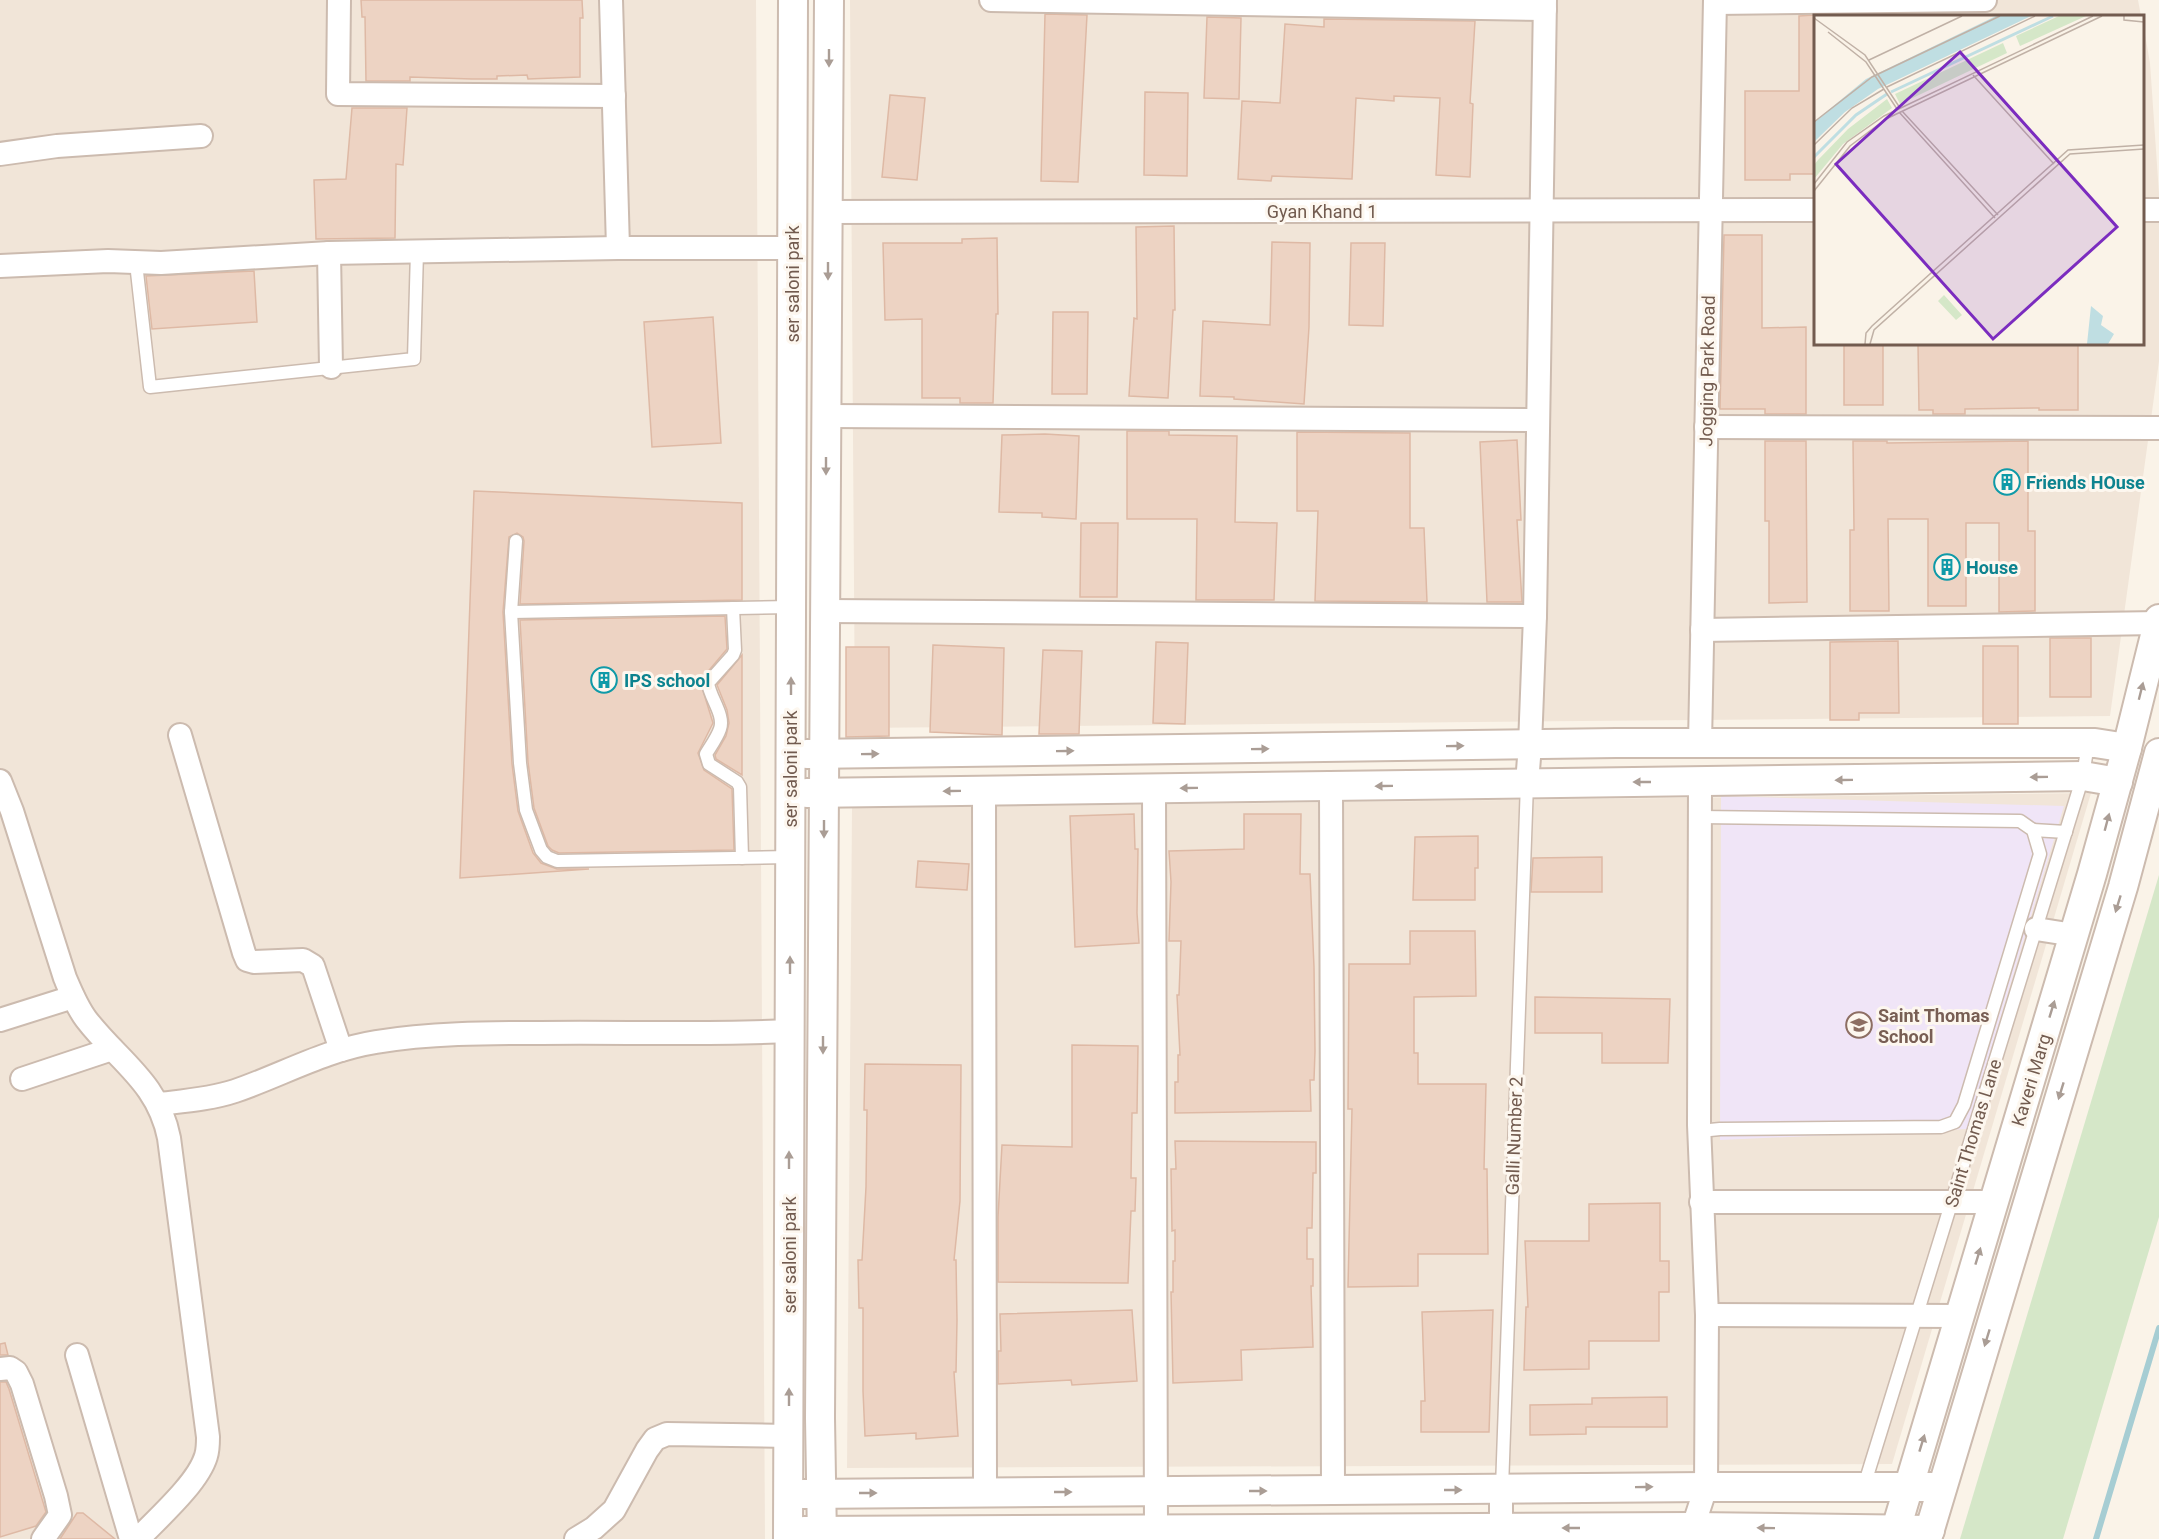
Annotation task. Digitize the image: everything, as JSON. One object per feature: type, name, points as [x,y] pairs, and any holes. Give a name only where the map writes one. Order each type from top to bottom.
[{"type":"street","points":[[339,0],[338,94],[614,96]]},
{"type":"street","points":[[611,0],[618,248]]},
{"type":"street","name":"ser saloni park","points":[[788,1535],[793,0]]},
{"type":"street","points":[[822,1535],[829,0]]},
{"type":"street","points":[[991,0],[1545,5],[1535,616],[1527,783]]},
{"type":"street","points":[[1714,2],[1985,0]]},
{"type":"street","name":"Jogging Park Road","points":[[1700,743],[1714,2]]},
{"type":"street","points":[[0,154],[57,146],[201,136]]},
{"type":"street","name":"Gyan Khand 1","points":[[828,212],[1814,210]]},
{"type":"street","points":[[0,266],[108,261],[136,263],[417,251],[792,248]]},
{"type":"street","points":[[329,253],[331,367]]},
{"type":"street","points":[[827,416],[1537,420]]},
{"type":"street","points":[[1706,427],[2159,428]]},
{"type":"street","points":[[826,611],[1535,616]]},
{"type":"street","points":[[1702,630],[2159,621]]},
{"type":"street","name":"Kaveri Marg","points":[[1894,1534],[2074,935],[2118,782],[2159,621]]},
{"type":"street","points":[[180,735],[244,953],[248,960],[254,962],[297,960],[308,962],[316,972],[341,1050]]},
{"type":"street","points":[[790,754],[1700,743],[2088,743],[2127,748]]},
{"type":"street","name":"Kaveri Marg","points":[[1928,1534],[2154,788],[2159,753]]},
{"type":"street","points":[[790,793],[2083,777],[2118,782]]},
{"type":"street","points":[[0,781],[12,811],[65,978],[74,997],[84,1017],[146,1084],[159,1104],[170,1138],[208,1437],[207,1455],[191,1482],[138,1539]]},
{"type":"street","points":[[1692,1533],[1706,1487],[1707,1315],[1700,1131],[1700,782]]},
{"type":"street","points":[[1331,787],[1333,1490]]},
{"type":"street","points":[[1154,789],[1156,1531]]},
{"type":"street","points":[[984,790],[985,1492]]},
{"type":"street","points":[[2029,933],[2074,935]]},
{"type":"street","points":[[0,1020],[74,997]]},
{"type":"street","points":[[159,1104],[233,1091],[293,1066],[341,1050],[375,1042],[481,1033],[728,1034],[790,1031]]},
{"type":"street","points":[[22,1079],[112,1049]]},
{"type":"street","points":[[1701,1202],[1994,1202]]},
{"type":"street","points":[[1707,1315],[1960,1316]]},
{"type":"street","points":[[77,1355],[131,1539]]},
{"type":"street","points":[[0,1369],[10,1368],[16,1371],[22,1384],[56,1496],[60,1515],[43,1539]]},
{"type":"street","points":[[576,1539],[594,1528],[614,1510],[655,1438],[667,1434],[789,1436]]},
{"type":"street","points":[[788,1494],[1942,1487]]},
{"type":"street","points":[[1499,1534],[1502,1490]]},
{"type":"street","points":[[788,1535],[1037,1535],[1156,1531],[1928,1534]]},
{"type":"lane","points":[[136,263],[150,387],[414,359],[417,251]]},
{"type":"lane","points":[[516,541],[512,612],[520,763],[526,810],[535,838],[547,857],[557,861],[790,857]]},
{"type":"lane","points":[[512,612],[791,607]]},
{"type":"lane","points":[[733,608],[735,650],[708,684],[722,727],[706,754],[708,764],[737,782],[740,787],[742,858]]},
{"type":"lane","name":"Saint Thomas Lane","points":[[1863,1488],[1978,1116],[2029,933],[2066,832],[2083,777],[2088,743]]},
{"type":"lane","name":"Galli Number 2","points":[[1502,1490],[1527,783]]},
{"type":"lane","points":[[1700,817],[2003,820],[2020,821],[2033,830],[2066,832]]},
{"type":"lane","points":[[1700,1131],[1941,1127],[1955,1122],[1964,1105],[2029,933],[2040,854],[2033,830]]},
{"type":"lane","points":[[1960,1114],[1978,1116]]},
{"type":"shaded area","points":[[0,0],[756,0],[765,1539],[0,1539]]},
{"type":"shaded area","points":[[850,0],[2138,0],[2141,15],[1814,15],[1814,345],[2144,345],[2144,29],[2150,63],[2159,194],[2159,361],[2110,716],[855,728]]},
{"type":"shaded area","points":[[2091,793],[1892,1464],[847,1468],[852,808]]},
{"type":"shaded area","name":"Saint Thomas School","points":[[1721,796],[2064,806],[1967,1129],[1720,1140]]},
{"type":"green space","points":[[2159,875],[2159,1217],[2063,1539],[1960,1539]]},
{"type":"building","points":[[361,0],[582,0],[580,77],[528,79],[527,75],[497,76],[497,79],[472,79],[410,77],[410,81],[366,81],[365,17],[362,17]]},
{"type":"building","points":[[1045,14],[1087,15],[1078,182],[1041,181]]},
{"type":"building","points":[[1814,15],[1814,174],[1790,174],[1790,180],[1745,180],[1745,91],[1799,91],[1799,16]]},
{"type":"building","points":[[1207,17],[1241,18],[1239,99],[1204,98]]},
{"type":"building","points":[[1324,19],[1475,21],[1470,103],[1473,104],[1470,177],[1436,175],[1440,98],[1394,96],[1394,101],[1356,98],[1352,179],[1272,176],[1271,181],[1238,179],[1242,101],[1280,103],[1285,24],[1324,27]]},
{"type":"building","points":[[1145,92],[1188,93],[1187,176],[1144,175]]},
{"type":"building","points":[[890,95],[925,98],[917,180],[882,177]]},
{"type":"building","points":[[352,108],[407,108],[403,165],[396,164],[395,238],[316,239],[314,180],[346,179]]},
{"type":"building","points":[[1174,226],[1175,310],[1173,310],[1168,398],[1129,396],[1134,318],[1137,319],[1136,227]]},
{"type":"building","points":[[1724,235],[1762,235],[1762,328],[1806,327],[1806,414],[1765,414],[1765,409],[1720,409]]},
{"type":"building","points":[[997,238],[998,314],[996,314],[993,403],[960,403],[960,398],[922,398],[922,319],[885,320],[883,243],[962,243],[962,239]]},
{"type":"building","points":[[1272,242],[1310,243],[1309,327],[1304,404],[1200,396],[1203,321],[1270,325]]},
{"type":"building","points":[[1351,243],[1385,243],[1383,326],[1349,325]]},
{"type":"building","points":[[254,271],[257,322],[152,329],[146,276]]},
{"type":"building","points":[[1053,312],[1088,312],[1087,394],[1052,394]]},
{"type":"building","points":[[713,317],[721,443],[652,447],[644,322]]},
{"type":"building","points":[[1844,345],[1883,345],[1883,405],[1844,405]]},
{"type":"building","points":[[1918,345],[2078,345],[2078,410],[1965,409],[1965,414],[1933,414],[1933,410],[1919,410]]},
{"type":"building","points":[[1127,431],[1169,431],[1169,435],[1237,436],[1235,522],[1277,523],[1274,600],[1196,600],[1197,519],[1127,519]]},
{"type":"building","points":[[1297,432],[1410,433],[1410,528],[1424,528],[1427,602],[1315,601],[1318,511],[1297,511]]},
{"type":"building","points":[[1002,435],[1079,436],[1076,519],[1042,517],[1042,513],[999,512]]},
{"type":"building","points":[[1517,440],[1521,520],[1517,520],[1522,602],[1487,602],[1480,442]]},
{"type":"building","points":[[1765,441],[1806,441],[1807,602],[1769,603],[1769,521],[1765,521]]},
{"type":"building","points":[[1853,441],[1887,441],[1887,443],[2028,441],[2028,531],[2035,531],[2035,611],[1999,612],[1999,523],[1966,523],[1966,606],[1928,606],[1928,519],[1888,519],[1889,611],[1850,611],[1850,530],[1854,530]]},
{"type":"building","points":[[474,491],[742,503],[742,600],[520,604],[524,541],[523,537],[517,533],[509,537],[503,612],[512,764],[518,811],[533,853],[541,863],[557,869],[589,869],[460,878]]},
{"type":"building","points":[[1081,523],[1118,523],[1117,597],[1080,597]]},
{"type":"building","points":[[725,616],[727,649],[700,681],[713,723],[698,753],[704,770],[732,789],[734,850],[559,853],[552,850],[548,846],[534,808],[528,762],[520,620]]},
{"type":"building","points":[[2050,638],[2091,638],[2091,697],[2050,697]]},
{"type":"building","points":[[1898,641],[1899,713],[1859,713],[1859,720],[1830,720],[1830,642]]},
{"type":"building","points":[[1156,642],[1188,643],[1185,724],[1153,723]]},
{"type":"building","points":[[933,645],[1004,648],[1002,735],[930,732]]},
{"type":"building","points":[[1983,646],[2018,646],[2018,724],[1983,724]]},
{"type":"building","points":[[846,647],[889,647],[889,736],[846,737]]},
{"type":"building","points":[[1043,650],[1082,651],[1079,734],[1039,734]]},
{"type":"building","points":[[742,655],[742,775],[716,759],[715,755],[726,736],[729,723],[727,710],[717,685]]},
{"type":"building","points":[[1134,814],[1135,849],[1138,849],[1139,943],[1075,947],[1070,816]]},
{"type":"building","points":[[1244,814],[1301,814],[1300,874],[1310,874],[1314,967],[1315,1051],[1314,1080],[1310,1080],[1311,1111],[1175,1113],[1175,1082],[1178,1082],[1178,1055],[1180,1055],[1177,995],[1179,995],[1181,941],[1169,941],[1171,882],[1169,851],[1244,849]]},
{"type":"building","points":[[1478,836],[1475,900],[1413,900],[1415,837]]},
{"type":"building","points":[[1602,857],[1602,892],[1531,892],[1533,858]]},
{"type":"building","points":[[918,861],[969,864],[967,890],[916,887]]},
{"type":"building","points":[[1410,931],[1475,931],[1476,996],[1414,997],[1414,1053],[1418,1053],[1418,1084],[1486,1084],[1484,1169],[1487,1169],[1488,1254],[1418,1254],[1418,1286],[1348,1287],[1352,1109],[1348,1109],[1349,964],[1410,964]]},
{"type":"building","points":[[1535,997],[1670,999],[1668,1063],[1602,1063],[1602,1033],[1535,1033]]},
{"type":"building","points":[[1072,1045],[1138,1046],[1137,1113],[1132,1113],[1131,1178],[1136,1178],[1135,1211],[1131,1211],[1128,1283],[998,1282],[998,1217],[1002,1145],[1072,1147]]},
{"type":"building","points":[[865,1064],[961,1065],[960,1201],[954,1260],[956,1260],[957,1320],[956,1372],[954,1372],[958,1436],[916,1439],[916,1433],[865,1436],[863,1308],[859,1308],[858,1260],[862,1260],[866,1187]]},
{"type":"building","points":[[1175,1141],[1316,1142],[1312,1228],[1307,1228],[1307,1259],[1313,1259],[1313,1286],[1311,1286],[1313,1347],[1241,1350],[1242,1380],[1173,1383],[1171,1292],[1173,1292],[1173,1261],[1175,1261],[1175,1230],[1172,1231],[1171,1169],[1176,1169]]},
{"type":"building","points":[[1660,1203],[1660,1261],[1669,1261],[1669,1292],[1659,1292],[1659,1341],[1589,1341],[1589,1369],[1524,1370],[1526,1307],[1528,1307],[1525,1241],[1589,1241],[1589,1204]]},
{"type":"building","points":[[1132,1310],[1137,1381],[1072,1385],[1071,1380],[998,1384],[998,1351],[1001,1351],[1000,1314]]},
{"type":"building","points":[[1493,1310],[1489,1432],[1421,1432],[1421,1401],[1425,1401],[1422,1312]]},
{"type":"building","points":[[5,1343],[8,1355],[0,1355],[0,1344]]},
{"type":"building","points":[[0,1382],[6,1382],[9,1389],[46,1512],[36,1526],[0,1537]]},
{"type":"building","points":[[1667,1397],[1667,1427],[1586,1427],[1586,1434],[1530,1435],[1530,1405],[1592,1404],[1592,1398]]},
{"type":"building","points":[[77,1513],[83,1513],[115,1539],[60,1539]]},
{"type":"waterway","points":[[2096,1539],[2159,1328]]},
{"type":"place","name":"Friends HOuse","points":[[2007,482]]},
{"type":"place","name":"House","points":[[1947,567]]},
{"type":"place","name":"IPS school","points":[[604,680]]},
{"type":"place","name":"Saint Thomas School","points":[[1859,1025]]}]
